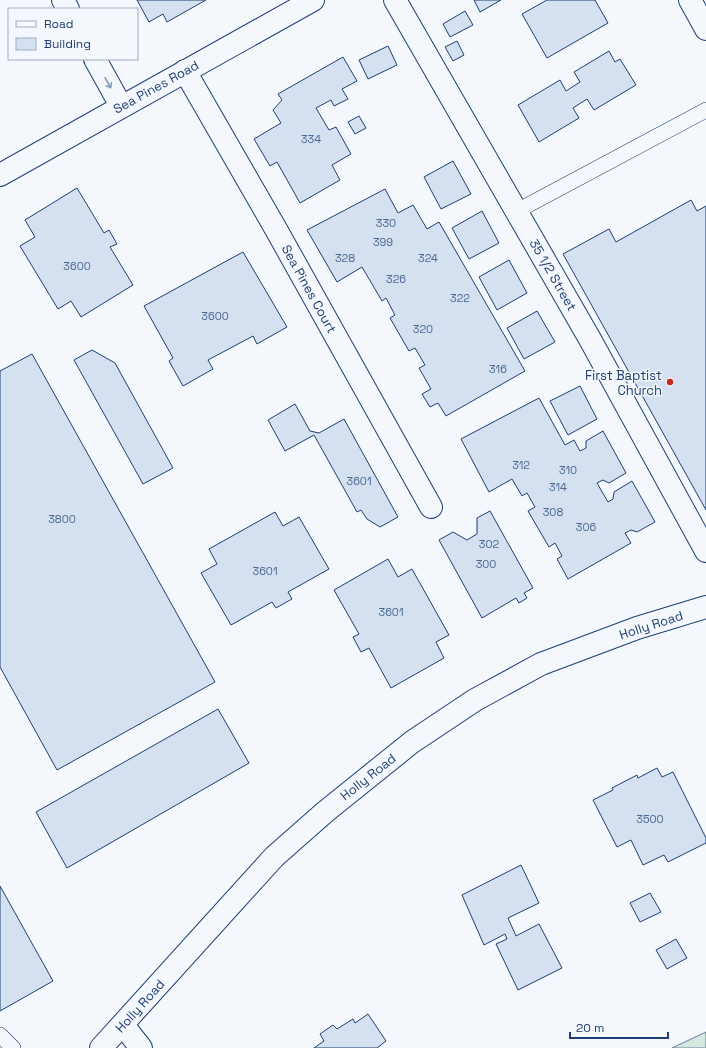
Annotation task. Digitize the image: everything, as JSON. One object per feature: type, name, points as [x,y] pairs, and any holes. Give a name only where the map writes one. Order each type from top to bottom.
[{"type":"street","name":"Sea Pines Road","points":[[0,175],[312,0]]},
{"type":"street","name":"35 1/2 Street","points":[[395,0],[591,341],[706,552]]},
{"type":"street","points":[[690,0],[706,29]]},
{"type":"street","points":[[96,60],[121,106]]},
{"type":"street","name":"Sea Pines Court","points":[[184,72],[277,231],[431,507]]},
{"type":"street","name":"Holly Road","points":[[101,1048],[274,857],[325,812],[412,742],[475,700],[541,664],[637,628],[706,608]]},
{"type":"street","points":[[123,1024],[141,1048]]},
{"type":"lane","points":[[517,211],[706,110]]},
{"type":"lane","points":[[0,1035],[13,1048]]},
{"type":"shaded area","points":[[706,1032],[706,1048],[672,1048]]},
{"type":"building","points":[[137,0],[206,0],[167,22],[163,14],[149,22]]},
{"type":"building","points":[[474,0],[501,0],[480,12]]},
{"type":"building","points":[[547,0],[595,0],[608,23],[547,58],[522,14]]},
{"type":"building","points":[[465,11],[473,25],[450,37],[443,24]]},
{"type":"building","points":[[457,41],[464,55],[453,61],[445,47]]},
{"type":"building","points":[[388,46],[397,65],[368,79],[359,60]]},
{"type":"building","points":[[609,51],[615,62],[620,59],[636,85],[594,110],[587,99],[573,108],[579,118],[539,142],[518,105],[560,80],[566,91],[580,82],[574,72]]},
{"type":"building","points":[[343,57],[357,81],[342,89],[348,99],[334,106],[331,100],[316,108],[329,130],[336,127],[351,154],[332,165],[340,180],[300,203],[277,162],[270,166],[254,139],[281,123],[273,110],[282,100],[278,94]]},
{"type":"building","points":[[359,116],[366,128],[355,134],[348,122]]},
{"type":"building","points":[[453,161],[471,194],[441,209],[424,177]]},
{"type":"building","points":[[77,188],[104,233],[109,230],[117,244],[110,247],[133,285],[81,317],[71,301],[58,309],[20,246],[35,237],[25,220]]},
{"type":"building","points":[[385,189],[398,213],[413,205],[427,229],[439,222],[525,371],[446,416],[438,403],[430,407],[422,394],[431,389],[419,368],[425,365],[415,348],[409,351],[390,318],[395,315],[386,298],[382,301],[362,267],[337,282],[307,230]]},
{"type":"building","name":"First Baptist Church","points":[[691,200],[697,211],[706,206],[706,510],[563,254],[609,229],[616,242]]},
{"type":"building","points":[[482,211],[499,243],[469,259],[452,228]]},
{"type":"building","points":[[243,252],[287,327],[257,344],[253,336],[208,360],[213,369],[183,386],[169,361],[173,358],[144,306]]},
{"type":"building","points":[[509,260],[527,293],[497,310],[479,277]]},
{"type":"building","points":[[537,311],[555,342],[524,359],[507,328]]},
{"type":"building","points":[[92,350],[115,363],[173,468],[143,484],[74,360]]},
{"type":"building","points":[[32,354],[215,682],[57,770],[0,667],[0,371]]},
{"type":"building","points":[[580,386],[597,419],[568,435],[550,401]]},
{"type":"building","points":[[539,398],[565,445],[574,440],[580,451],[586,448],[586,441],[603,431],[626,473],[609,483],[603,480],[597,483],[608,502],[613,499],[614,492],[632,481],[655,522],[637,532],[631,530],[625,533],[631,543],[568,579],[557,559],[562,556],[555,543],[549,547],[528,511],[535,507],[527,493],[522,496],[512,479],[489,492],[461,439]]},
{"type":"building","points":[[295,404],[310,431],[319,433],[344,419],[398,517],[380,527],[367,519],[361,510],[357,512],[314,435],[285,451],[268,420]]},
{"type":"building","points":[[490,511],[533,588],[524,593],[527,598],[519,603],[516,598],[482,618],[439,540],[453,532],[467,540],[477,534],[477,518]]},
{"type":"building","points":[[275,512],[283,526],[299,517],[329,569],[288,592],[292,599],[276,608],[272,602],[231,625],[201,573],[217,564],[209,549]]},
{"type":"building","points":[[388,559],[398,577],[412,569],[449,635],[436,642],[444,658],[391,688],[369,648],[361,652],[353,637],[359,634],[334,590]]},
{"type":"building","points":[[218,709],[249,763],[67,868],[36,812]]},
{"type":"building","points":[[657,768],[662,777],[673,772],[706,838],[706,843],[668,862],[664,855],[643,865],[631,840],[617,847],[593,800],[637,775],[638,778]]},
{"type":"building","points":[[521,865],[539,903],[508,918],[516,936],[539,924],[562,968],[518,990],[496,944],[507,939],[505,934],[484,945],[462,895]]},
{"type":"building","points":[[0,886],[53,981],[0,1011]]},
{"type":"building","points":[[650,893],[661,912],[640,922],[630,903]]},
{"type":"building","points":[[676,939],[687,958],[667,969],[656,950]]},
{"type":"building","points":[[368,1014],[386,1041],[377,1048],[314,1048],[324,1041],[320,1034],[333,1025],[337,1029],[353,1019],[355,1023]]},
{"type":"place","name":"First Baptist Church","points":[[670,382]]}]
